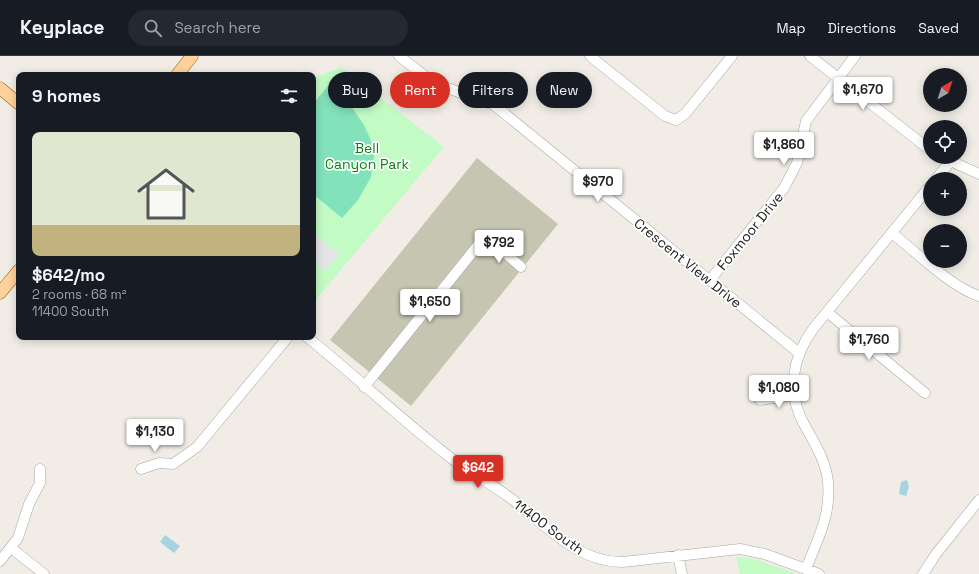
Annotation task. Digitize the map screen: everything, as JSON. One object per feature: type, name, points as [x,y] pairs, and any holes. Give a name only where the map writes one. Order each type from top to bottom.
[{"type":"main road","points":[[179,72],[192,56]]},
{"type":"main road","points":[[0,88],[16,101]]},
{"type":"main road","points":[[0,293],[16,274]]},
{"type":"street","name":"Crescent View Drive","points":[[399,56],[434,83],[494,105],[799,352]]},
{"type":"street","points":[[590,56],[665,116],[676,120],[685,114],[732,56]]},
{"type":"street","points":[[810,56],[923,145]]},
{"type":"street","name":"Foxmoor Drive","points":[[710,280],[784,188],[797,163],[806,121],[855,56]]},
{"type":"street","points":[[957,164],[979,174]]},
{"type":"street","points":[[806,569],[826,518],[829,499],[828,480],[823,460],[798,410],[794,395],[795,366],[799,352],[806,338],[923,195]]},
{"type":"street","points":[[892,233],[957,285],[970,293],[979,296]]},
{"type":"street","points":[[364,387],[479,244],[484,242],[492,244],[521,267]]},
{"type":"street","points":[[827,312],[925,393]]},
{"type":"street","points":[[141,469],[159,463],[173,464],[197,447],[286,340]]},
{"type":"street","name":"11400 South","points":[[310,340],[364,387],[452,458],[510,498],[586,555],[610,562],[740,549],[765,554],[819,574]]},
{"type":"street","points":[[760,400],[794,395]]},
{"type":"street","points":[[0,561],[18,538],[29,504],[40,483],[40,469]]},
{"type":"street","points":[[924,574],[936,554],[979,500]]},
{"type":"street","points":[[11,548],[44,574]]},
{"type":"street","points":[[678,555],[682,574]]},
{"type":"shaded area","points":[[477,158],[558,224],[411,406],[330,340]]},
{"type":"shaded area","points":[[316,236],[339,254],[325,271],[316,264]]},
{"type":"green space","name":"Bell Canyon Park","points":[[341,67],[347,72],[328,72]]},
{"type":"green space","name":"Bell Canyon Park","points":[[328,72],[328,108],[382,108],[382,99],[390,105],[390,108],[394,108],[444,147],[316,299],[316,77]]},
{"type":"green space","points":[[328,86],[328,108],[353,108],[365,127],[375,150],[371,177],[358,200],[342,218],[316,196],[316,100]]},
{"type":"green space","points":[[736,557],[754,559],[797,574],[740,574]]},
{"type":"water","points":[[907,480],[909,487],[906,496],[899,494],[901,482]]},
{"type":"water","points":[[165,535],[180,546],[174,553],[160,542]]}]
